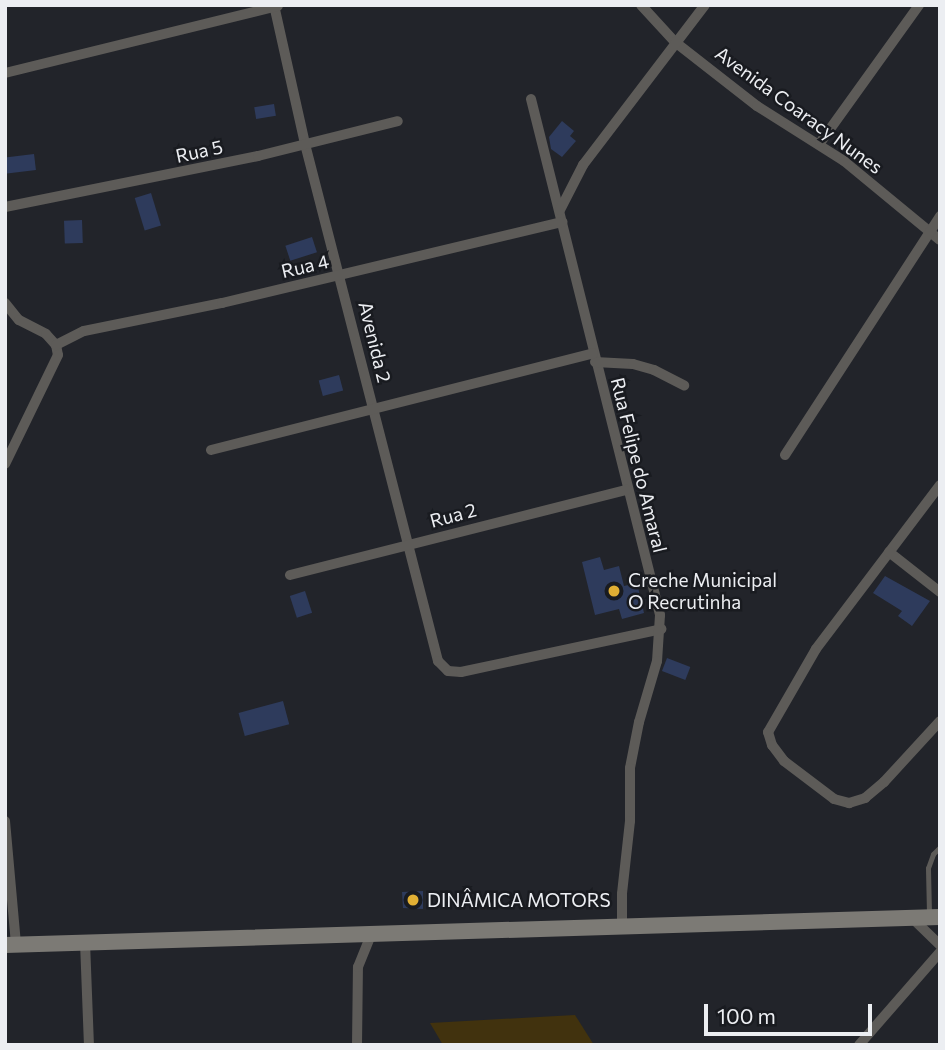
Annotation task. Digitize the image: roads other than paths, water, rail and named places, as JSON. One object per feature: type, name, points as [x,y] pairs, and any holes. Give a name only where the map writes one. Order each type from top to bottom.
[{"type":"street","name":"Avenida Coaracy Nunes","points":[[641,5],[676,42],[757,106],[820,143],[940,240]]},
{"type":"street","points":[[560,210],[583,165],[705,5]]},
{"type":"street","points":[[820,143],[919,5]]},
{"type":"street","points":[[5,73],[276,6]]},
{"type":"street","name":"Avenida 2","points":[[276,6],[305,144],[438,661],[448,671],[461,672],[661,629]]},
{"type":"street","name":"Rua Felipe do Amaral","points":[[531,99],[626,490],[657,601],[661,629],[657,662],[639,722],[630,768],[630,821],[621,927]]},
{"type":"street","name":"Rua 5","points":[[5,207],[134,183],[398,121]]},
{"type":"street","points":[[785,455],[856,348],[928,230],[940,216]]},
{"type":"street","name":"Rua 4","points":[[57,350],[84,331],[340,276],[562,222]]},
{"type":"street","points":[[5,303],[19,320],[46,334],[57,350],[31,417],[5,464]]},
{"type":"street","points":[[211,450],[373,407],[594,358],[654,370],[684,385]]},
{"type":"street","points":[[940,485],[817,649],[770,726],[772,745],[784,761],[834,799],[855,802],[884,782],[940,720]]},
{"type":"street","name":"Rua 2","points":[[290,575],[626,490]]},
{"type":"street","points":[[889,552],[940,592]]},
{"type":"street","points":[[5,821],[10,944],[935,917]]},
{"type":"street","points":[[912,918],[940,945]]},
{"type":"street","points":[[357,1045],[358,967],[371,935]]},
{"type":"street","points":[[85,942],[89,1045]]},
{"type":"street","points":[[859,1045],[940,953]]},
{"type":"lane","points":[[935,917],[928,868],[933,854],[940,847]]},
{"type":"place","name":"Creche Municipal O Recrutinha","points":[[614,591]]},
{"type":"place","name":"DINÂMICA MOTORS","points":[[413,900]]}]
